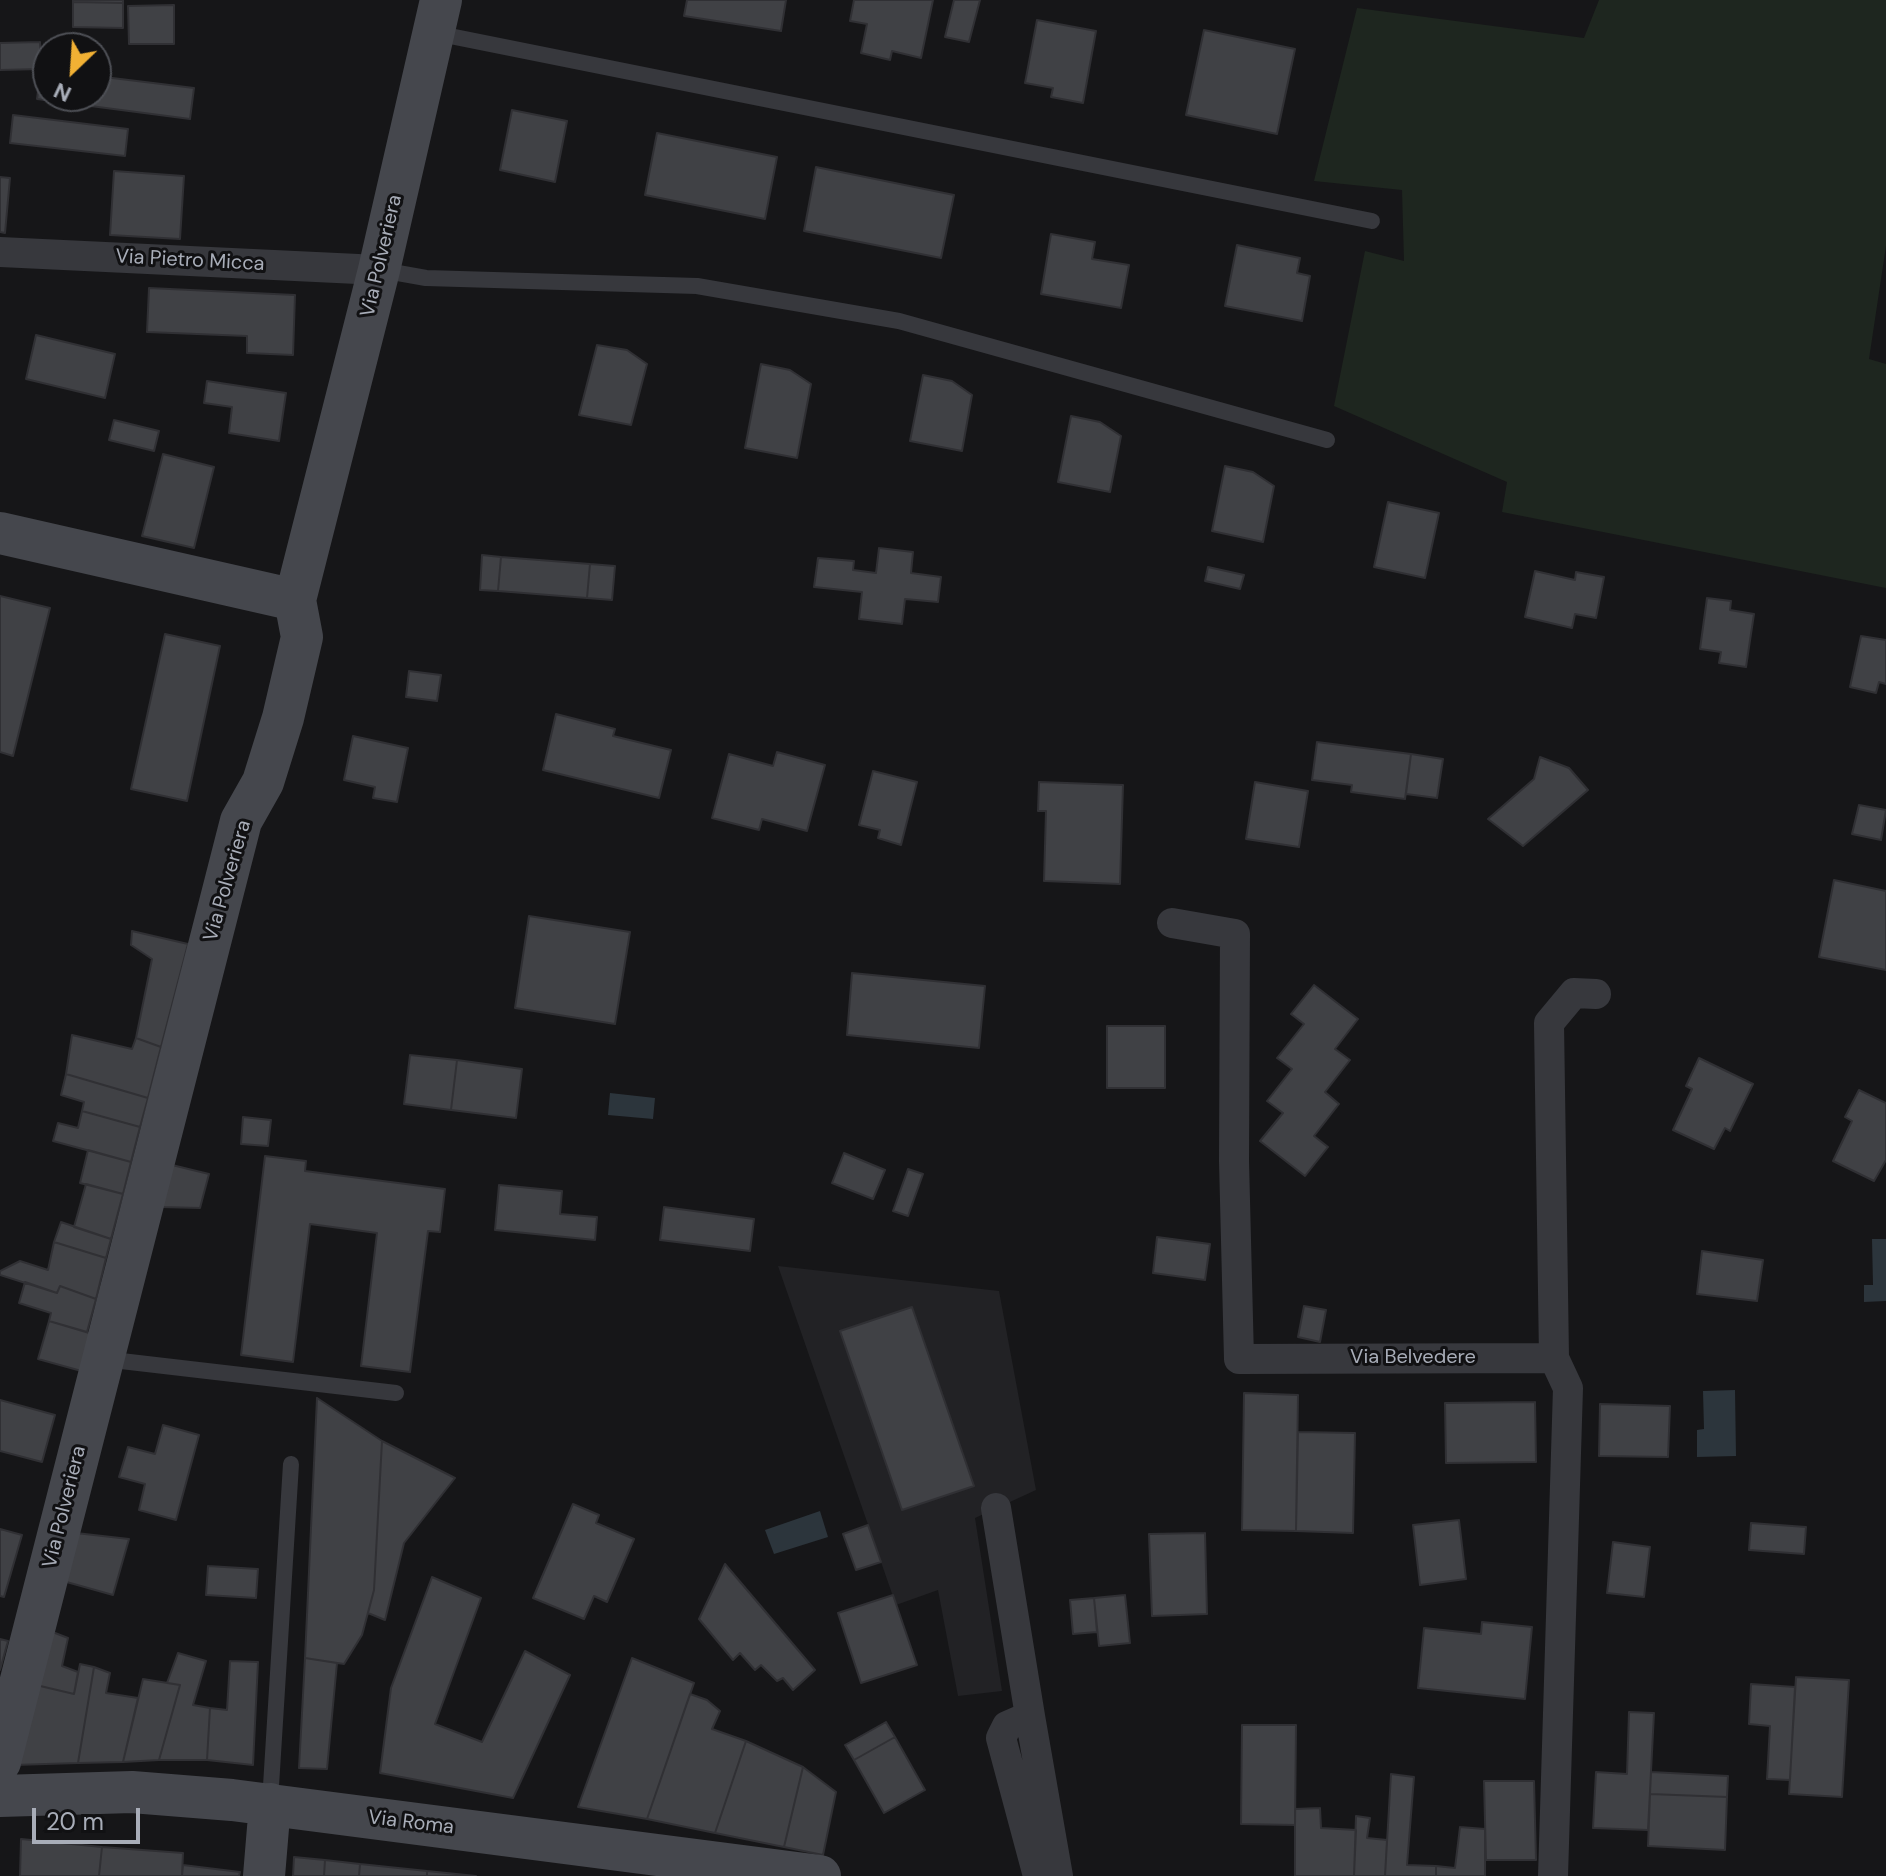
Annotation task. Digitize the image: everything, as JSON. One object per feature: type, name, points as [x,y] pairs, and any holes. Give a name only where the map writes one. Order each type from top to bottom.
[{"type":"street","name":"Via Polveriera","points":[[0,1762],[241,821],[263,782],[283,718],[302,637],[295,600],[379,270],[437,16]]},
{"type":"street","name":"Via Pietro Micca","points":[[0,252],[379,270]]},
{"type":"street","points":[[0,533],[295,600]]},
{"type":"street","name":"Via Belvedere","points":[[1172,923],[1235,934],[1234,1161],[1239,1359],[1554,1358]]},
{"type":"street","points":[[1553,1876],[1568,1388],[1554,1358],[1549,1023],[1574,993],[1596,994]]},
{"type":"street","points":[[996,1508],[1058,1876]]},
{"type":"street","points":[[1030,1716],[1007,1726],[1001,1738],[1038,1876]]},
{"type":"street","name":"Via Roma","points":[[0,1796],[132,1792],[270,1804],[820,1876]]},
{"type":"street","points":[[264,1876],[270,1804]]},
{"type":"lane","points":[[437,16],[1372,221]]},
{"type":"lane","points":[[379,270],[426,278],[697,286],[899,321],[1327,440]]},
{"type":"lane","points":[[102,1359],[396,1393]]},
{"type":"lane","points":[[270,1804],[291,1464]]},
{"type":"shaded area","points":[[1599,0],[1886,0],[1886,246],[1869,359],[1886,364],[1886,588],[1502,512],[1507,482],[1334,406],[1365,251],[1404,261],[1402,190],[1314,181],[1357,8],[1584,38]]},
{"type":"shaded area","points":[[610,1093],[655,1098],[653,1119],[608,1115]]},
{"type":"shaded area","points":[[1872,1239],[1886,1239],[1886,1301],[1864,1302],[1864,1285],[1873,1285]]},
{"type":"shaded area","points":[[778,1266],[999,1291],[1036,1490],[975,1518],[1002,1691],[958,1696],[938,1590],[896,1605]]},
{"type":"shaded area","points":[[1735,1390],[1736,1456],[1697,1457],[1697,1430],[1704,1429],[1703,1391]]},
{"type":"shaded area","points":[[820,1511],[828,1537],[774,1554],[765,1530]]},
{"type":"building","points":[[123,0],[123,3],[73,2]]},
{"type":"building","points":[[687,0],[786,0],[781,31],[684,16]]},
{"type":"building","points":[[854,0],[933,0],[921,58],[892,51],[890,60],[861,53],[867,24],[850,21]]},
{"type":"building","points":[[954,0],[980,0],[969,42],[945,37]]},
{"type":"building","points":[[73,2],[123,3],[123,28],[73,27]]},
{"type":"building","points":[[174,5],[174,44],[129,44],[128,6]]},
{"type":"building","points":[[1037,20],[1096,31],[1083,103],[1051,97],[1053,88],[1025,83]]},
{"type":"building","points":[[1204,30],[1295,49],[1277,134],[1186,115]]},
{"type":"building","points":[[32,42],[32,69],[0,70],[0,43]]},
{"type":"building","points":[[112,78],[194,88],[190,119],[112,109]]},
{"type":"building","points":[[512,110],[567,121],[555,182],[500,170]]},
{"type":"building","points":[[13,115],[128,129],[125,156],[10,143]]},
{"type":"building","points":[[657,133],[777,157],[765,219],[645,195]]},
{"type":"building","points":[[816,167],[954,195],[941,258],[804,231]]},
{"type":"building","points":[[114,171],[184,176],[180,239],[110,235]]},
{"type":"building","points":[[0,177],[10,178],[5,233],[0,232]]},
{"type":"building","points":[[1051,234],[1095,242],[1092,259],[1129,265],[1121,308],[1041,294]]},
{"type":"building","points":[[1237,245],[1300,258],[1297,273],[1310,276],[1302,321],[1225,306]]},
{"type":"building","points":[[149,288],[295,295],[293,355],[247,353],[247,336],[147,332]]},
{"type":"building","points":[[36,335],[115,354],[105,398],[26,379]]},
{"type":"building","points":[[597,345],[627,350],[647,364],[631,425],[579,415]]},
{"type":"building","points":[[761,364],[790,370],[811,384],[797,458],[745,448]]},
{"type":"building","points":[[923,375],[952,381],[972,395],[962,451],[910,441]]},
{"type":"building","points":[[207,381],[286,393],[279,441],[229,433],[232,407],[204,403]]},
{"type":"building","points":[[1071,416],[1100,422],[1121,436],[1110,492],[1058,482]]},
{"type":"building","points":[[114,420],[159,431],[154,451],[109,440]]},
{"type":"building","points":[[163,454],[214,467],[194,548],[142,536]]},
{"type":"building","points":[[1225,466],[1253,472],[1274,486],[1263,542],[1212,531]]},
{"type":"building","points":[[1388,502],[1439,513],[1425,578],[1374,567]]},
{"type":"building","points":[[879,548],[913,552],[911,573],[941,577],[938,602],[905,599],[902,624],[859,619],[862,592],[814,587],[818,558],[854,561],[853,570],[876,573]]},
{"type":"building","points":[[482,555],[501,557],[498,591],[480,590]]},
{"type":"building","points":[[501,557],[590,564],[587,598],[498,591]]},
{"type":"building","points":[[590,564],[615,566],[612,600],[587,598]]},
{"type":"building","points":[[1208,567],[1244,575],[1240,589],[1205,581]]},
{"type":"building","points":[[1535,571],[1575,580],[1576,572],[1604,577],[1596,618],[1575,614],[1572,628],[1525,617]]},
{"type":"building","points":[[0,596],[50,608],[13,756],[0,752]]},
{"type":"building","points":[[1707,598],[1731,601],[1730,610],[1754,614],[1746,667],[1719,663],[1721,652],[1700,649]]},
{"type":"building","points":[[165,634],[220,646],[187,801],[131,789]]},
{"type":"building","points":[[1861,636],[1886,640],[1886,684],[1879,682],[1876,693],[1850,687]]},
{"type":"building","points":[[409,671],[441,675],[437,701],[406,697]]},
{"type":"building","points":[[556,714],[615,729],[613,736],[671,750],[659,798],[543,770]]},
{"type":"building","points":[[353,736],[408,748],[397,802],[373,798],[375,787],[344,780]]},
{"type":"building","points":[[1317,742],[1411,754],[1405,799],[1351,792],[1352,785],[1312,780]]},
{"type":"building","points":[[777,752],[825,765],[807,831],[762,819],[759,830],[712,818],[729,754],[773,766]]},
{"type":"building","points":[[1411,754],[1443,759],[1437,798],[1406,794]]},
{"type":"building","points":[[1540,757],[1569,768],[1588,790],[1523,846],[1488,819],[1534,779]]},
{"type":"building","points":[[873,771],[917,782],[901,845],[878,838],[880,830],[859,825]]},
{"type":"building","points":[[1039,782],[1123,785],[1120,884],[1044,881],[1046,811],[1038,811]]},
{"type":"building","points":[[1255,782],[1308,791],[1299,847],[1246,839]]},
{"type":"building","points":[[1859,805],[1886,810],[1881,840],[1852,834]]},
{"type":"building","points":[[1834,880],[1886,891],[1886,970],[1819,957]]},
{"type":"building","points":[[529,916],[630,932],[615,1024],[515,1008]]},
{"type":"building","points":[[132,931],[188,944],[161,1047],[136,1038],[152,959],[131,945]]},
{"type":"building","points":[[852,973],[985,986],[979,1048],[847,1035]]},
{"type":"building","points":[[1314,985],[1358,1019],[1335,1049],[1350,1060],[1325,1092],[1339,1104],[1314,1136],[1328,1147],[1305,1176],[1260,1141],[1283,1113],[1267,1101],[1292,1069],[1277,1058],[1304,1024],[1291,1014]]},
{"type":"building","points":[[1107,1026],[1165,1026],[1165,1088],[1107,1088]]},
{"type":"building","points":[[72,1035],[132,1049],[136,1038],[161,1047],[148,1098],[66,1074]]},
{"type":"building","points":[[410,1055],[457,1060],[451,1110],[404,1104]]},
{"type":"building","points":[[1699,1058],[1753,1084],[1730,1131],[1725,1128],[1714,1149],[1673,1130],[1692,1089],[1686,1086]]},
{"type":"building","points":[[457,1060],[522,1069],[516,1118],[451,1110]]},
{"type":"building","points":[[66,1074],[148,1098],[140,1127],[82,1111],[84,1102],[61,1095]]},
{"type":"building","points":[[1859,1090],[1886,1103],[1886,1160],[1874,1181],[1833,1161],[1852,1121],[1845,1117]]},
{"type":"building","points":[[82,1111],[140,1127],[131,1162],[53,1141],[58,1123],[78,1128]]},
{"type":"building","points":[[243,1117],[271,1120],[268,1146],[241,1144]]},
{"type":"building","points":[[88,1150],[131,1162],[123,1194],[80,1183]]},
{"type":"building","points":[[844,1153],[885,1170],[873,1199],[832,1183]]},
{"type":"building","points":[[265,1156],[306,1161],[305,1171],[445,1189],[440,1232],[428,1231],[410,1372],[361,1366],[377,1233],[310,1224],[293,1362],[241,1355]]},
{"type":"building","points":[[172,1165],[209,1174],[200,1208],[161,1207]]},
{"type":"building","points":[[908,1169],[923,1174],[908,1216],[893,1211]]},
{"type":"building","points":[[86,1184],[123,1194],[111,1239],[74,1227]]},
{"type":"building","points":[[499,1185],[562,1191],[560,1214],[597,1217],[595,1240],[495,1230]]},
{"type":"building","points":[[664,1207],[754,1219],[750,1251],[660,1240]]},
{"type":"building","points":[[61,1222],[111,1239],[106,1258],[54,1242]]},
{"type":"building","points":[[1157,1237],[1210,1244],[1205,1280],[1153,1273]]},
{"type":"building","points":[[54,1242],[106,1258],[96,1299],[60,1286],[57,1293],[0,1275],[0,1271],[20,1261],[48,1270]]},
{"type":"building","points":[[1702,1251],[1763,1260],[1757,1301],[1697,1294]]},
{"type":"building","points":[[25,1282],[57,1293],[60,1286],[96,1299],[87,1332],[49,1321],[51,1313],[19,1303]]},
{"type":"building","points":[[1304,1306],[1326,1310],[1320,1342],[1298,1337]]},
{"type":"building","points":[[912,1307],[974,1486],[902,1510],[840,1331]]},
{"type":"building","points":[[49,1321],[96,1335],[85,1372],[38,1359]]},
{"type":"building","points":[[1244,1393],[1298,1395],[1296,1531],[1242,1530]]},
{"type":"building","points":[[317,1398],[382,1441],[374,1590],[362,1635],[344,1664],[305,1658]]},
{"type":"building","points":[[0,1400],[55,1415],[42,1462],[0,1451]]},
{"type":"building","points":[[1535,1402],[1536,1462],[1446,1463],[1445,1403]]},
{"type":"building","points":[[1600,1404],[1670,1406],[1668,1457],[1599,1456]]},
{"type":"building","points":[[163,1425],[199,1435],[176,1520],[139,1510],[145,1484],[119,1477],[128,1447],[155,1454]]},
{"type":"building","points":[[1298,1432],[1355,1433],[1353,1533],[1296,1531]]},
{"type":"building","points":[[382,1441],[455,1478],[404,1543],[385,1620],[368,1613],[374,1590]]},
{"type":"building","points":[[573,1504],[599,1515],[596,1523],[634,1539],[607,1602],[594,1596],[584,1619],[533,1598]]},
{"type":"building","points":[[1459,1520],[1466,1579],[1420,1585],[1413,1525]]},
{"type":"building","points":[[1751,1523],[1806,1527],[1804,1554],[1749,1550]]},
{"type":"building","points":[[868,1525],[881,1562],[856,1570],[843,1534]]},
{"type":"building","points":[[0,1529],[22,1535],[4,1597],[0,1596]]},
{"type":"building","points":[[76,1533],[129,1539],[113,1595],[63,1581]]},
{"type":"building","points":[[1205,1533],[1207,1614],[1152,1616],[1149,1534]]},
{"type":"building","points":[[1613,1542],[1650,1547],[1644,1597],[1607,1593]]},
{"type":"building","points":[[725,1564],[815,1670],[793,1690],[783,1678],[777,1681],[761,1665],[755,1670],[740,1653],[733,1660],[699,1619]]},
{"type":"building","points":[[208,1566],[258,1569],[256,1598],[206,1595]]},
{"type":"building","points":[[432,1577],[481,1598],[435,1724],[482,1742],[525,1651],[570,1675],[513,1798],[380,1773],[391,1688]]},
{"type":"building","points":[[893,1595],[917,1665],[861,1683],[838,1613]]},
{"type":"building","points":[[1125,1595],[1130,1643],[1099,1646],[1094,1598]]},
{"type":"building","points":[[1094,1598],[1097,1632],[1073,1634],[1070,1600]]},
{"type":"building","points":[[1482,1622],[1532,1627],[1525,1699],[1418,1688],[1424,1628],[1481,1634]]},
{"type":"building","points":[[50,1631],[68,1638],[62,1666],[78,1672],[74,1694],[36,1685]]},
{"type":"building","points":[[0,1639],[8,1641],[0,1670]]},
{"type":"building","points":[[178,1653],[206,1661],[193,1705],[210,1708],[207,1760],[159,1760],[180,1685],[167,1683]]},
{"type":"building","points":[[305,1658],[337,1663],[327,1769],[299,1768]]},
{"type":"building","points":[[632,1658],[694,1683],[647,1819],[578,1807]]},
{"type":"building","points":[[230,1661],[258,1662],[253,1765],[207,1760],[210,1708],[227,1710]]},
{"type":"building","points":[[80,1664],[94,1667],[78,1763],[14,1765],[36,1685],[74,1694]]},
{"type":"building","points":[[94,1667],[110,1673],[106,1693],[138,1698],[123,1762],[78,1763]]},
{"type":"building","points":[[1796,1677],[1849,1680],[1842,1797],[1789,1794]]},
{"type":"building","points":[[143,1679],[180,1685],[159,1760],[123,1762]]},
{"type":"building","points":[[1751,1684],[1795,1687],[1790,1780],[1767,1779],[1770,1726],[1749,1724]]},
{"type":"building","points":[[690,1694],[707,1700],[720,1711],[712,1729],[746,1741],[715,1833],[647,1819]]},
{"type":"building","points":[[1629,1712],[1654,1713],[1648,1830],[1593,1828],[1596,1772],[1627,1774]]},
{"type":"building","points":[[886,1722],[895,1737],[854,1760],[845,1745]]},
{"type":"building","points":[[1242,1725],[1296,1725],[1295,1825],[1241,1824]]},
{"type":"building","points":[[895,1737],[925,1790],[884,1813],[854,1760]]},
{"type":"building","points":[[746,1741],[803,1767],[784,1847],[715,1833]]},
{"type":"building","points":[[803,1767],[836,1792],[823,1855],[784,1847]]},
{"type":"building","points":[[1651,1772],[1728,1776],[1727,1797],[1650,1794]]},
{"type":"building","points":[[1391,1774],[1414,1777],[1407,1865],[1436,1866],[1436,1876],[1385,1876]]},
{"type":"building","points":[[1484,1781],[1534,1781],[1536,1860],[1486,1860]]},
{"type":"building","points":[[1650,1794],[1727,1797],[1725,1850],[1648,1846]]},
{"type":"building","points":[[1320,1808],[1321,1828],[1356,1830],[1354,1876],[1295,1876],[1295,1809]]},
{"type":"building","points":[[1356,1816],[1370,1818],[1367,1838],[1387,1840],[1385,1876],[1354,1876]]},
{"type":"building","points":[[1460,1827],[1485,1829],[1485,1876],[1436,1876],[1436,1866],[1455,1868]]},
{"type":"building","points":[[21,1839],[102,1847],[99,1876],[20,1876]]},
{"type":"building","points":[[102,1847],[183,1853],[182,1876],[99,1876]]},
{"type":"building","points":[[294,1857],[325,1860],[324,1876],[293,1876]]},
{"type":"building","points":[[325,1860],[360,1864],[359,1876],[324,1876]]},
{"type":"building","points":[[360,1864],[427,1871],[427,1876],[359,1876]]},
{"type":"building","points":[[183,1865],[240,1872],[239,1876],[182,1876]]},
{"type":"building","points":[[427,1871],[476,1876],[427,1876]]}]
